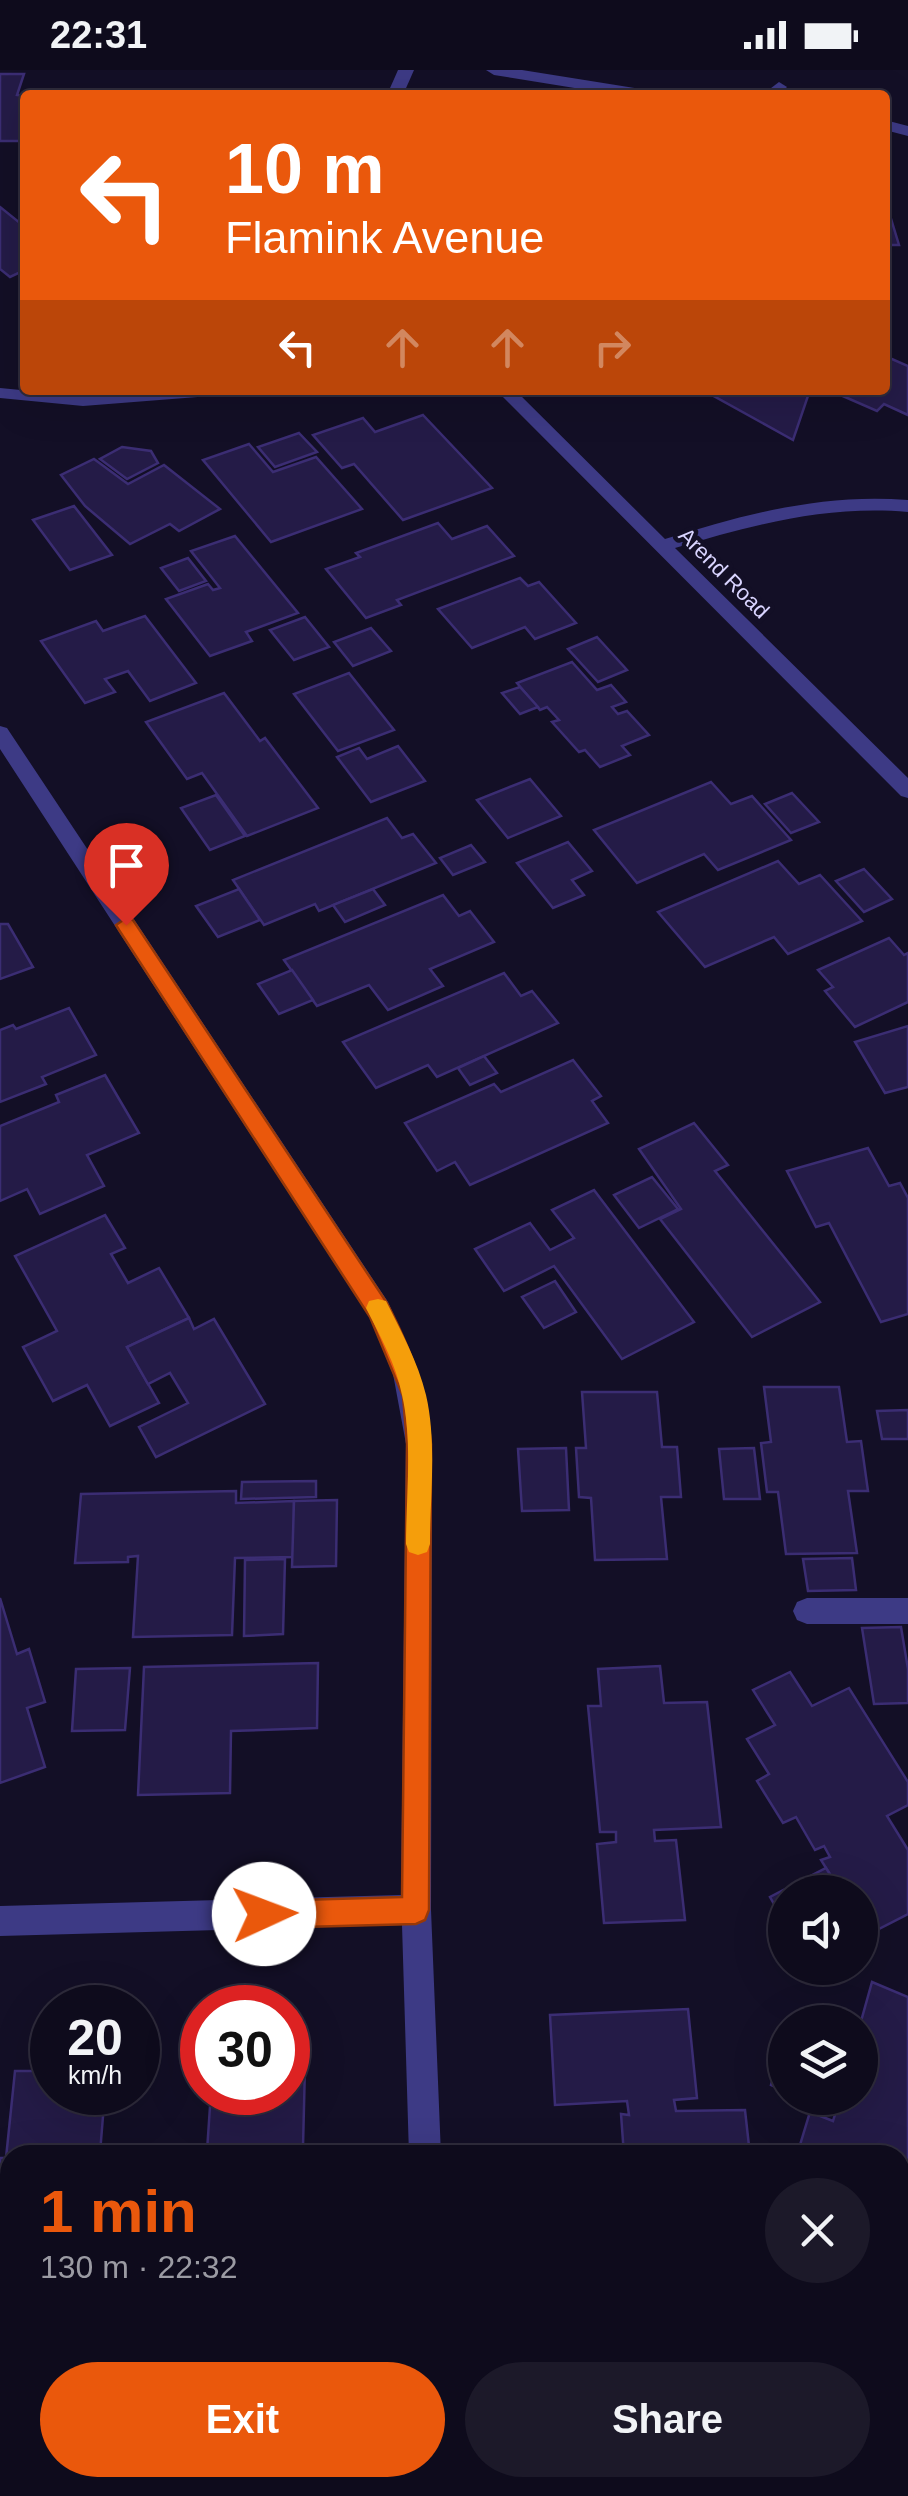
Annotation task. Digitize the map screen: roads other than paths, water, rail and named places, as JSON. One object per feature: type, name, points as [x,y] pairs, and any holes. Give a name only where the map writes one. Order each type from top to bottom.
[{"type":"street","points":[[494,70],[616,90]]},
{"type":"street","points":[[21,395],[84,401],[160,395]]},
{"type":"street","name":"Arend Road","points":[[510,395],[908,791]]},
{"type":"street","points":[[662,546],[761,515],[812,504],[850,501],[908,506]]},
{"type":"street","points":[[0,733],[378,1310],[397,1345],[414,1396],[419,1444],[416,1910],[425,2145]]},
{"type":"street","points":[[807,1611],[908,1611]]},
{"type":"street","points":[[0,1921],[416,1910]]}]
